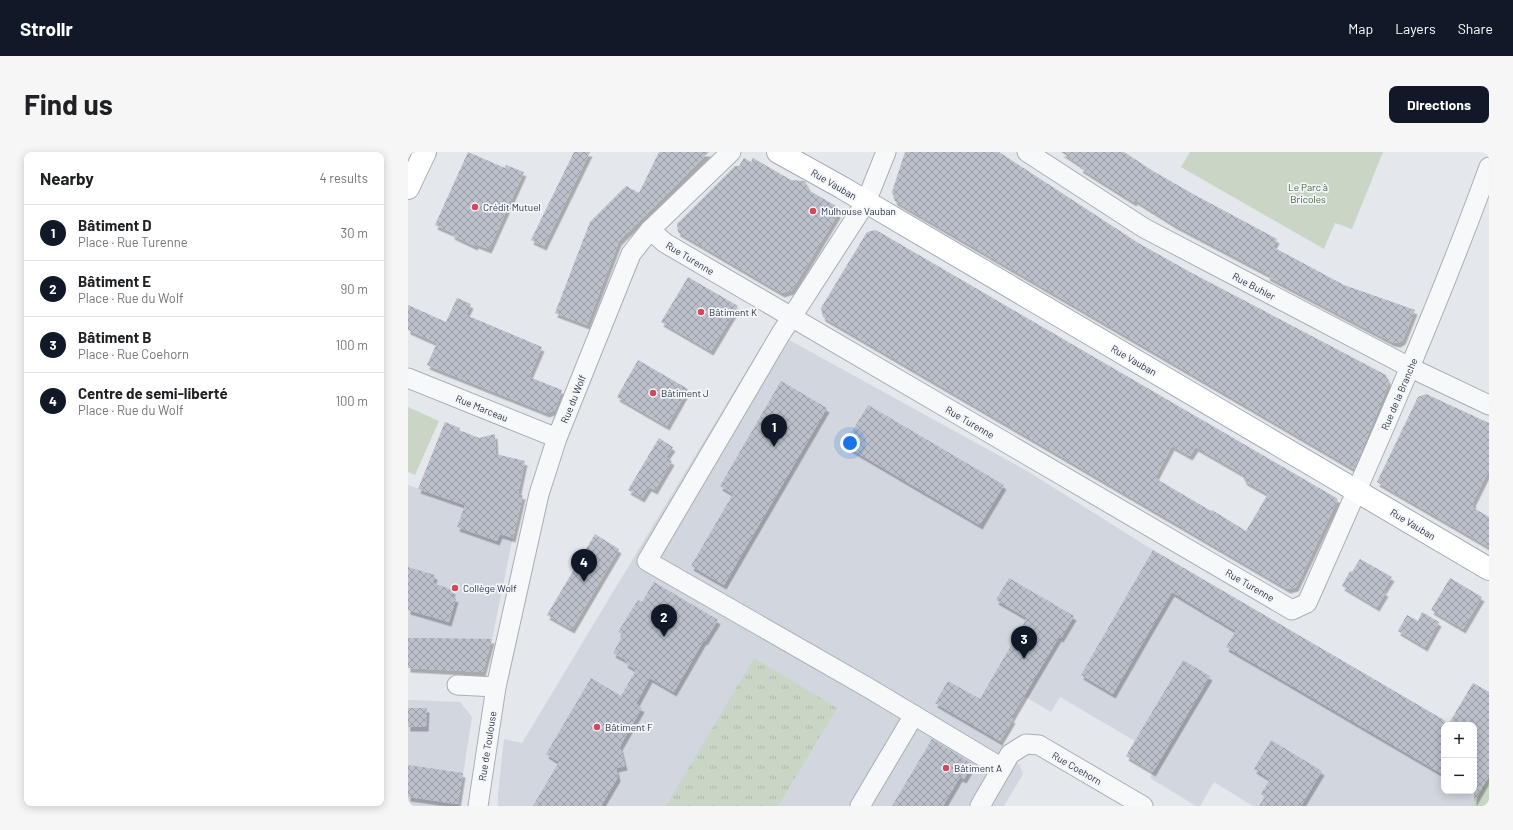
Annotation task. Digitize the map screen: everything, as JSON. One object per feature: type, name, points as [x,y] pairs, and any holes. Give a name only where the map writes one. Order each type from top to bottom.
[{"type":"main road","points":[[408,188],[425,152]]},
{"type":"main road","name":"Rue Vauban","points":[[778,152],[866,202],[1489,569]]},
{"type":"street","name":"Rue du Wolf","points":[[496,687],[540,494],[557,438],[631,254],[650,230],[731,152]]},
{"type":"street","points":[[886,152],[866,202],[791,318],[647,562],[914,715],[1006,761],[980,806]]},
{"type":"street","name":"Rue Buhler","points":[[1027,152],[1144,228],[1411,368],[1489,405]]},
{"type":"street","name":"Rue de la Branche","points":[[1292,610],[1307,603],[1357,491],[1411,368],[1485,187],[1489,167]]},
{"type":"street","name":"Rue Turenne","points":[[650,230],[665,243],[791,318],[1292,610]]},
{"type":"street","name":"Rue Marceau","points":[[408,378],[557,438]]},
{"type":"street","points":[[457,685],[496,687]]},
{"type":"street","name":"Rue de Toulouse","points":[[478,806],[496,687]]},
{"type":"street","points":[[860,806],[914,715]]},
{"type":"street","name":"Rue Coehorn","points":[[1006,761],[1026,744],[1039,745],[1143,806]]},
{"type":"shaded area","points":[[771,330],[1027,471],[1153,550],[1447,722],[1441,722],[1441,794],[1477,794],[1477,782],[1489,747],[1489,776],[1471,806],[1253,806],[1214,782],[1200,806],[1196,806],[1150,778],[1153,772],[1126,756],[1135,741],[1060,697],[1051,712],[1024,696],[1000,741],[1020,766],[1023,774],[1004,806],[498,806],[504,739],[522,743]]},
{"type":"shaded area","name":"Collège Wolf","points":[[408,485],[516,522],[492,639],[483,672],[408,668]]},
{"type":"shaded area","points":[[408,700],[460,702],[472,717],[458,806],[408,806]]},
{"type":"green space","name":"Le Parc à Bricoles","points":[[1190,152],[1383,152],[1352,229],[1335,223],[1324,249],[1181,167]]},
{"type":"green space","points":[[408,407],[439,421],[415,475],[408,472]]},
{"type":"green space","points":[[754,658],[837,708],[778,806],[666,806]]},
{"type":"green space","points":[[1489,776],[1489,806],[1471,806]]},
{"type":"building","name":"Crédit Mutuel","points":[[468,152],[505,168],[506,165],[524,172],[489,249],[476,244],[475,246],[452,235],[453,233],[435,225]]},
{"type":"building","points":[[574,152],[590,152],[544,246],[531,240]]},
{"type":"building","points":[[659,152],[709,152],[619,241],[587,325],[555,313],[590,222],[626,186],[639,193]]},
{"type":"building","points":[[905,152],[999,152],[1140,244],[1190,272],[1386,375],[1389,383],[1354,469],[895,201],[892,192]]},
{"type":"building","points":[[1061,152],[1124,152],[1193,194],[1277,239],[1273,247],[1344,285],[1415,310],[1403,340],[1398,343],[1392,342],[1267,276],[1268,274],[1175,225],[1135,200],[1134,202],[1080,168],[1082,166]]},
{"type":"building","points":[[744,158],[751,162],[753,158],[791,180],[805,181],[810,191],[836,206],[838,214],[792,290],[782,293],[678,232],[677,224],[735,166],[739,166]]},
{"type":"building","points":[[876,230],[1338,499],[1296,587],[1288,589],[823,317],[821,308],[867,232]],"holes":[[[1172,446],[1190,456],[1196,447],[1241,473],[1245,481],[1268,494],[1246,531],[1155,478]]]},
{"type":"building","name":"Bâtiment K","points":[[688,277],[738,306],[711,351],[661,322]]},
{"type":"building","points":[[457,298],[471,304],[466,315],[542,347],[529,377],[562,390],[555,410],[547,413],[427,365],[437,343],[408,330],[408,305],[446,322]]},
{"type":"building","name":"Bâtiment J","points":[[638,360],[688,389],[667,426],[617,397]]},
{"type":"building","points":[[781,381],[827,408],[724,585],[691,566],[733,494],[720,486]]},
{"type":"building","points":[[1426,394],[1489,423],[1489,470],[1472,507],[1489,517],[1489,547],[1377,482],[1418,397]]},
{"type":"building","points":[[868,405],[1004,485],[980,525],[844,445]]},
{"type":"building","points":[[445,422],[460,428],[459,430],[479,438],[495,434],[496,454],[525,461],[518,494],[523,495],[513,538],[500,534],[497,541],[457,527],[465,505],[418,489]]},
{"type":"building","points":[[659,438],[673,447],[666,457],[672,461],[655,490],[649,487],[642,498],[628,490]]},
{"type":"building","points":[[595,534],[619,549],[572,629],[547,615]]},
{"type":"building","points":[[1153,550],[1444,720],[1444,722],[1441,722],[1441,773],[1226,647],[1236,631],[1172,592],[1113,694],[1081,675]]},
{"type":"building","points":[[1360,559],[1392,577],[1383,591],[1386,592],[1377,607],[1342,586],[1350,571],[1352,572]]},
{"type":"building","points":[[408,567],[435,575],[433,583],[453,590],[451,596],[456,598],[449,622],[408,610]]},
{"type":"building","points":[[1009,578],[1074,616],[1061,638],[1059,637],[1011,718],[1013,719],[1000,741],[935,703],[948,681],[980,699],[1027,618],[996,600]]},
{"type":"building","points":[[1450,578],[1482,597],[1463,629],[1431,610]]},
{"type":"building","points":[[654,582],[718,620],[705,641],[704,640],[674,692],[650,678],[636,704],[642,708],[620,746],[625,766],[616,768],[618,777],[601,806],[533,806],[559,762],[546,754],[591,678],[621,696],[636,670],[625,663],[626,660],[613,653],[623,635],[618,632],[638,600],[642,602]]},
{"type":"building","points":[[1422,612],[1439,622],[1425,647],[1398,631],[1407,615],[1418,621]]},
{"type":"building","points":[[408,638],[492,639],[483,672],[408,668]]},
{"type":"building","points":[[1183,660],[1210,676],[1153,772],[1126,756]]},
{"type":"building","points":[[1473,683],[1489,692],[1489,776],[1474,802],[1474,794],[1477,794],[1477,722],[1450,722]]},
{"type":"building","points":[[408,708],[427,708],[426,727],[408,727]]},
{"type":"building","name":"Bâtiment A","points":[[932,739],[973,764],[964,779],[960,777],[943,806],[892,806]]},
{"type":"building","points":[[1271,740],[1322,771],[1301,806],[1259,806],[1265,797],[1261,794],[1270,779],[1254,769]]},
{"type":"building","points":[[408,765],[463,773],[458,804],[408,797]]},
{"type":"place","name":"Crédit Mutuel","points":[[475,207]]},
{"type":"place","name":"Mulhouse Vauban","points":[[813,211]]},
{"type":"place","name":"Bâtiment K","points":[[701,312]]},
{"type":"place","name":"Bâtiment J","points":[[653,393]]},
{"type":"place","name":"Bâtiment D","points":[[774,447]]},
{"type":"place","name":"Centre de semi-liberté","points":[[584,582]]},
{"type":"place","name":"Collège Wolf","points":[[455,588]]},
{"type":"place","name":"Bâtiment E","points":[[664,637]]},
{"type":"place","name":"Bâtiment B","points":[[1024,659]]},
{"type":"place","name":"Bâtiment F","points":[[597,727]]},
{"type":"place","name":"Bâtiment A","points":[[946,768]]}]
